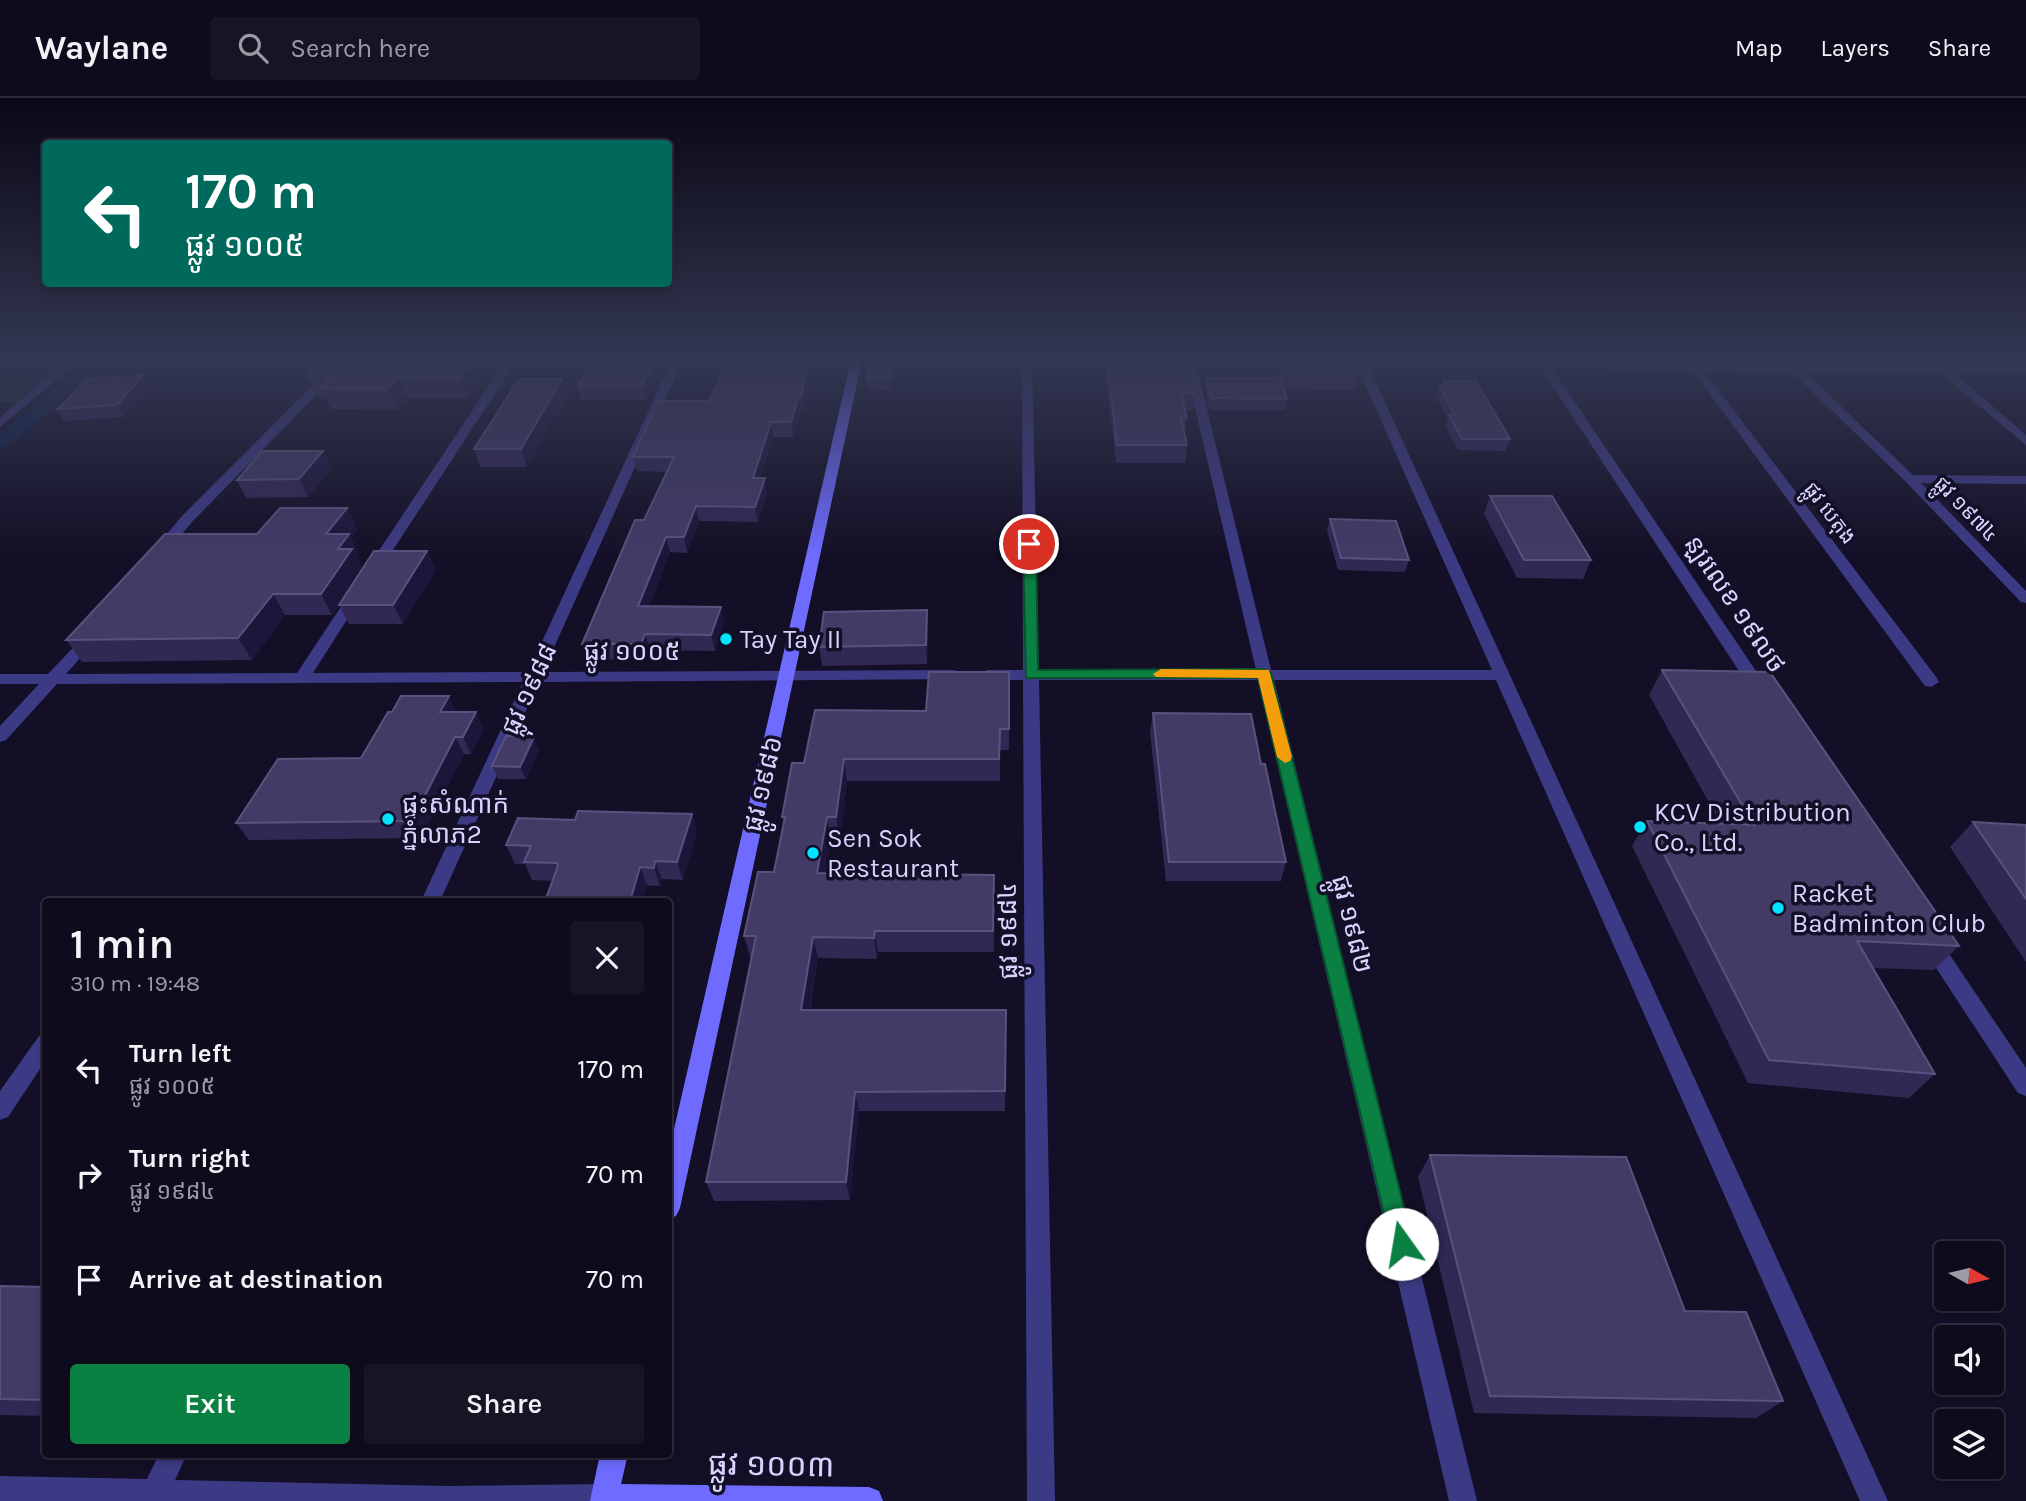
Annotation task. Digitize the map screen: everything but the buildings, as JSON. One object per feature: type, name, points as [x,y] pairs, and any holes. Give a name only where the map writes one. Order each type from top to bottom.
[{"type":"main road","name":"ផ្លូវ ១៩៨៦","points":[[672,1190],[842,425]]},
{"type":"main road","points":[[604,1500],[613,1458]]},
{"type":"main road","name":"ផ្លូវ ១០០៣","points":[[604,1500],[869,1501]]},
{"type":"street","points":[[149,564],[187,519],[280,425]]},
{"type":"street","points":[[302,677],[469,425]]},
{"type":"street","name":"ផ្លុវ ១៩៨៨","points":[[432,898],[648,425]]},
{"type":"street","name":"ផ្លូវ ១៩៨៤","points":[[1028,425],[1041,1501]]},
{"type":"street","name":"ផ្លូវ ១៩៨២","points":[[1205,425],[1463,1501]]},
{"type":"street","points":[[1389,425],[1874,1501]]},
{"type":"street","name":"ន្ឡរលេខ ១៩លថ","points":[[1585,425],[1774,710]]},
{"type":"street","name":"ផ្លូវ បេតុង","points":[[1739,425],[1931,682]]},
{"type":"street","name":"ផ្លូវ ១៩៧៤","points":[[1855,425],[2026,598]]},
{"type":"street","points":[[2008,425],[2026,441]]},
{"type":"street","points":[[1910,479],[2026,480]]},
{"type":"street","points":[[0,736],[100,627]]},
{"type":"street","name":"ផ្លូវ ១០០៥","points":[[0,679],[1264,673],[1502,675]]},
{"type":"street","points":[[1919,926],[2026,1086]]},
{"type":"street","points":[[0,1110],[42,1048]]},
{"type":"street","points":[[156,1492],[171,1458]]},
{"type":"street","name":"ផ្លូវ ១០០៣","points":[[0,1490],[447,1500],[604,1500]]},
{"type":"waterway","points":[[0,443],[22,425]]},
{"type":"slow traffic","points":[[1161,674],[1264,673],[1285,757]]},
{"type":"place","name":"Tay Tay II","points":[[726,639]]},
{"type":"place","name":"ផ្ទះសំណាក់ ភ្នំលាភ2","points":[[388,819]]},
{"type":"place","name":"KCV Distribution Co., Ltd.","points":[[1640,827]]},
{"type":"place","name":"Sen Sok Restaurant","points":[[813,853]]},
{"type":"place","name":"Racket Badminton Club","points":[[1778,908]]},
{"type":"route","points":[[1029,544],[1031,674],[1264,673],[1402,1244]]}]
